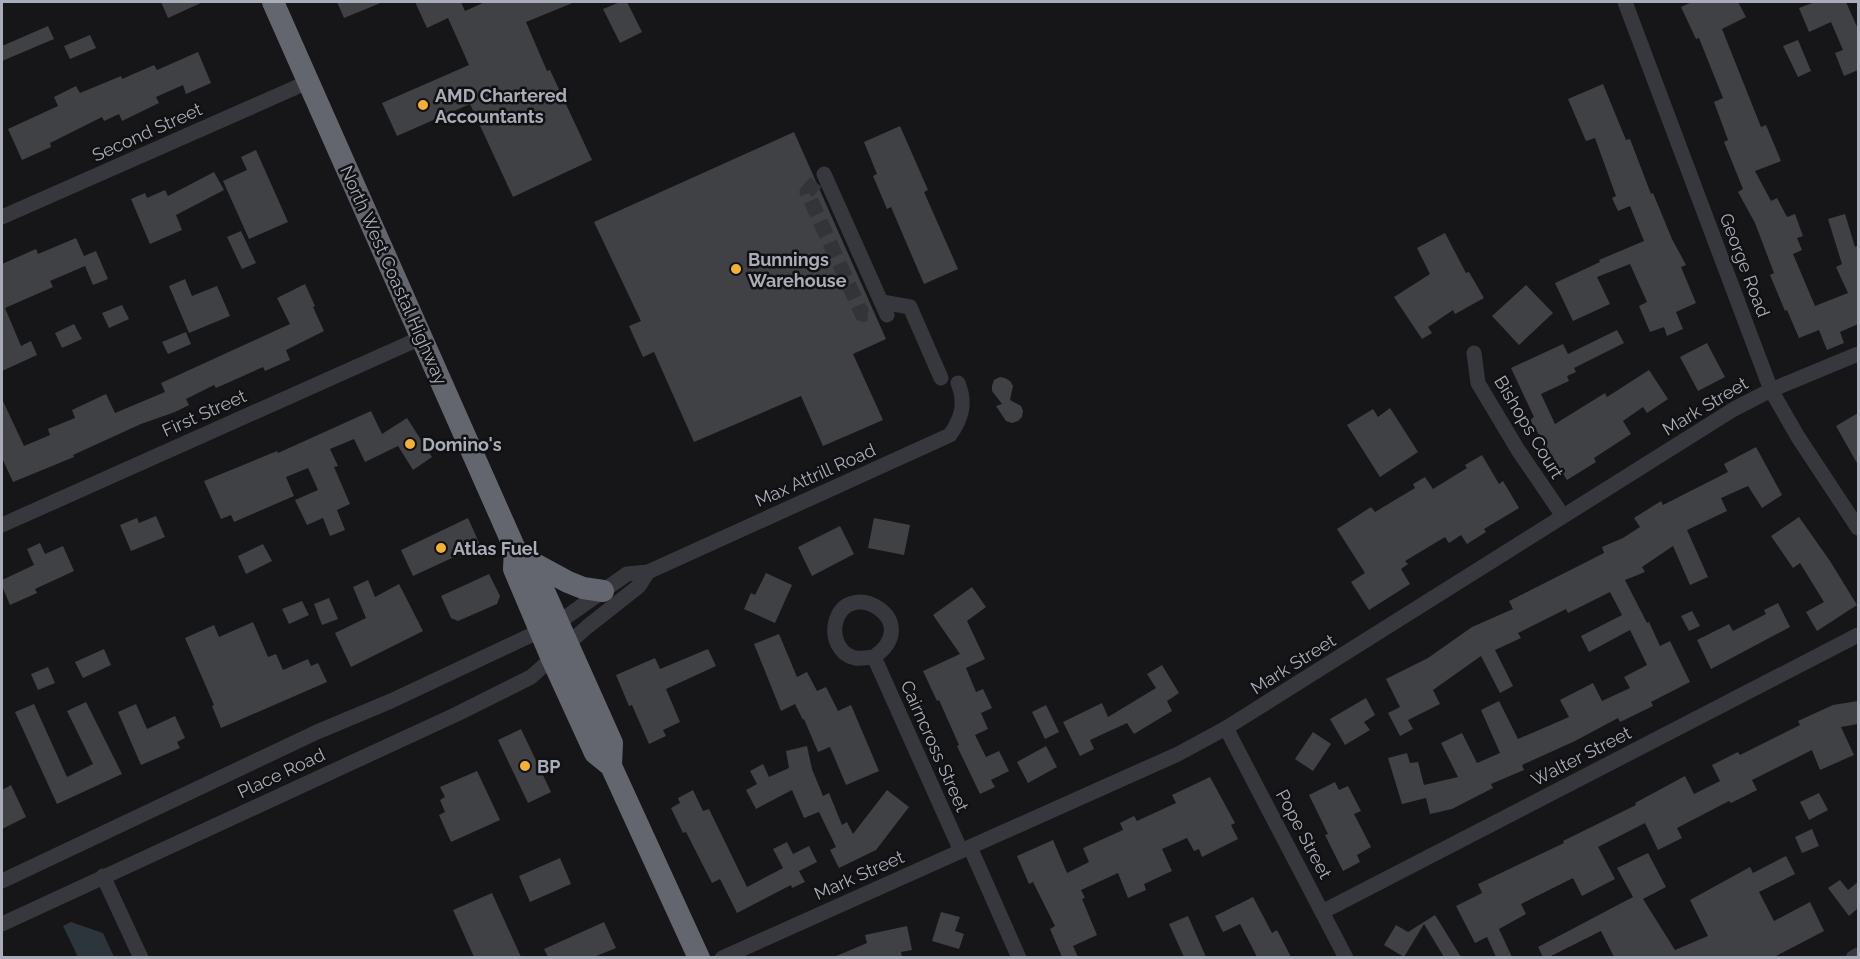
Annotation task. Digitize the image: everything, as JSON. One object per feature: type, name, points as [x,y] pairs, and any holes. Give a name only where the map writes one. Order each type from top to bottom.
[{"type":"highway","name":"North West Coastal Highway","points":[[273,2],[523,556],[514,569],[549,626],[595,753],[611,766],[699,957]]},
{"type":"highway","points":[[523,556],[568,582],[583,588],[603,591]]},
{"type":"street","name":"George Road","points":[[1624,2],[1771,390],[1798,437],[1858,528]]},
{"type":"street","name":"Second Street","points":[[2,217],[308,82]]},
{"type":"street","points":[[824,174],[884,309],[910,307],[941,378]]},
{"type":"street","name":"First Street","points":[[2,525],[423,337]]},
{"type":"street","name":"Bishops Court","points":[[1474,353],[1478,383],[1518,450],[1563,516]]},
{"type":"street","name":"Mark Street","points":[[722,957],[1178,754],[1226,728],[1734,409],[1771,390],[1858,354]]},
{"type":"street","name":"Max Attrill Road","points":[[549,626],[627,574],[648,572],[950,435],[961,414],[963,401],[958,385]]},
{"type":"street","name":"Max Attrill Road","points":[[560,652],[587,627],[639,586],[648,572]]},
{"type":"street","name":"Place Road","points":[[2,881],[317,732],[391,701],[549,626]]},
{"type":"street","name":"Walter Street","points":[[1322,912],[1858,635]]},
{"type":"street","name":"Place Road","points":[[2,924],[457,714],[531,677],[560,652]]},
{"type":"street","name":"Cairncross Street","points":[[874,657],[965,849],[1020,957]]},
{"type":"street","name":"Pope Street","points":[[1226,728],[1346,957]]},
{"type":"street","points":[[103,876],[141,957]]},
{"type":"street","points":[[1853,957],[1858,955]]},
{"type":"shaded area","points":[[71,922],[103,933],[114,957],[78,957],[63,926]]},
{"type":"building","points":[[161,2],[203,2],[168,18]]},
{"type":"building","points":[[337,2],[383,2],[344,18]]},
{"type":"building","points":[[415,2],[461,2],[465,11],[485,2],[575,2],[526,22],[547,71],[550,70],[592,160],[513,197],[470,104],[397,136],[382,103],[469,65],[448,18],[427,28]]},
{"type":"building","points":[[620,2],[627,2],[642,32],[620,43],[603,9]]},
{"type":"building","points":[[1692,2],[1738,2],[1746,17],[1722,29],[1761,127],[1766,125],[1781,161],[1755,171],[1771,201],[1777,198],[1787,217],[1795,214],[1803,236],[1797,238],[1802,250],[1793,254],[1815,306],[1848,293],[1836,267],[1842,264],[1828,219],[1845,214],[1855,247],[1858,245],[1858,324],[1840,332],[1844,343],[1827,350],[1819,330],[1799,338],[1787,310],[1785,311],[1770,275],[1774,273],[1755,223],[1738,192],[1743,189],[1724,142],[1728,140],[1714,102],[1723,98],[1699,38],[1696,39],[1681,7]]},
{"type":"building","points":[[1815,2],[1846,2],[1858,29],[1858,70],[1844,76],[1835,53],[1843,50],[1831,22],[1809,32],[1799,8]]},
{"type":"building","points":[[48,26],[54,39],[2,61],[2,46]]},
{"type":"building","points":[[90,35],[96,48],[70,59],[64,46]]},
{"type":"building","points":[[1798,40],[1811,71],[1798,77],[1783,46]]},
{"type":"building","points":[[198,52],[211,83],[186,94],[183,85],[156,97],[159,103],[122,121],[119,114],[104,121],[102,117],[50,143],[51,147],[22,160],[8,129],[58,106],[54,97],[76,86],[80,93],[154,65],[157,70]]},
{"type":"building","points":[[1603,84],[1626,140],[1630,139],[1651,194],[1653,193],[1672,239],[1686,265],[1681,267],[1696,303],[1676,312],[1683,329],[1667,336],[1664,327],[1650,332],[1639,306],[1647,302],[1630,264],[1597,277],[1610,304],[1573,321],[1555,283],[1600,262],[1599,260],[1644,241],[1630,206],[1618,211],[1612,198],[1616,196],[1595,138],[1586,141],[1568,99]]},
{"type":"building","points":[[900,126],[928,190],[924,192],[958,269],[924,284],[891,207],[887,209],[873,176],[877,174],[864,142]]},
{"type":"building","name":"Bunnings Warehouse","points":[[794,132],[886,339],[853,354],[883,420],[823,446],[801,396],[694,442],[654,352],[643,357],[629,326],[641,321],[594,222]]},
{"type":"building","points":[[256,150],[288,222],[249,239],[223,181],[247,170],[241,157]]},
{"type":"building","points":[[214,172],[224,190],[176,215],[182,230],[150,244],[131,199],[145,193],[147,198],[165,190],[168,196]]},
{"type":"building","points":[[241,231],[256,263],[242,269],[227,237]]},
{"type":"building","points":[[1445,233],[1466,273],[1469,272],[1484,298],[1455,314],[1453,310],[1428,327],[1432,333],[1422,339],[1394,297],[1430,274],[1417,248]]},
{"type":"building","points":[[76,238],[84,256],[96,251],[108,279],[93,285],[85,266],[50,281],[53,287],[5,308],[21,346],[31,341],[37,355],[2,371],[2,264],[36,249],[38,254]]},
{"type":"building","points":[[185,279],[192,296],[217,286],[230,316],[189,333],[169,286]]},
{"type":"building","points":[[305,284],[324,331],[286,350],[290,360],[265,371],[263,367],[216,388],[214,385],[186,399],[189,405],[175,412],[141,424],[73,455],[74,457],[13,482],[2,458],[2,399],[24,446],[50,435],[48,429],[75,418],[72,410],[106,394],[115,413],[165,392],[161,383],[290,324],[277,298]]},
{"type":"building","points":[[1526,285],[1553,313],[1519,345],[1492,316]]},
{"type":"building","points":[[122,305],[129,319],[109,328],[102,313]]},
{"type":"building","points":[[74,324],[82,339],[62,348],[55,333]]},
{"type":"building","points":[[1617,330],[1624,343],[1574,368],[1576,372],[1567,376],[1569,381],[1541,394],[1555,424],[1605,393],[1607,397],[1649,370],[1668,399],[1647,413],[1643,407],[1623,421],[1631,434],[1594,458],[1596,462],[1567,480],[1530,420],[1534,417],[1511,368],[1563,344],[1568,354]]},
{"type":"building","points":[[186,332],[191,344],[168,354],[162,342]]},
{"type":"building","points":[[1707,343],[1725,377],[1698,391],[1680,357]]},
{"type":"building","points":[[1000,377],[1010,381],[1013,386],[1010,400],[1021,406],[1023,411],[1022,417],[1012,423],[1006,421],[996,406],[1002,404],[992,391],[994,380]]},
{"type":"building","points":[[1390,408],[1418,452],[1380,477],[1347,425],[1373,409],[1378,417]]},
{"type":"building","points":[[371,411],[382,434],[407,418],[432,457],[413,470],[398,446],[365,462],[354,439],[330,449],[338,466],[334,467],[350,504],[337,510],[345,530],[330,536],[323,518],[307,525],[295,500],[318,490],[308,468],[286,477],[294,496],[234,522],[231,515],[221,519],[204,481],[277,451],[278,453]]},
{"type":"building","points":[[1858,413],[1858,465],[1836,426]]},
{"type":"building","points":[[1756,447],[1782,495],[1762,508],[1748,486],[1721,498],[1727,511],[1687,530],[1708,577],[1690,585],[1673,546],[1642,567],[1645,572],[1625,580],[1660,646],[1670,641],[1690,682],[1651,702],[1653,706],[1620,722],[1618,718],[1522,765],[1524,770],[1491,784],[1493,788],[1452,809],[1430,814],[1426,798],[1402,804],[1388,758],[1407,753],[1410,763],[1418,762],[1424,785],[1458,777],[1441,743],[1462,733],[1477,763],[1500,753],[1481,710],[1499,701],[1518,739],[1569,717],[1560,700],[1593,683],[1602,701],[1630,688],[1624,677],[1647,665],[1630,630],[1589,652],[1581,636],[1622,615],[1610,592],[1568,613],[1566,609],[1518,633],[1521,638],[1495,650],[1513,686],[1500,693],[1481,656],[1433,690],[1440,704],[1408,720],[1413,729],[1400,736],[1388,713],[1400,707],[1386,679],[1428,658],[1472,627],[1513,609],[1509,601],[1604,553],[1602,547],[1623,538],[1640,527],[1634,518],[1661,501],[1663,505],[1728,472],[1724,464]]},
{"type":"building","points":[[1482,455],[1499,484],[1503,481],[1519,508],[1484,529],[1486,532],[1467,544],[1461,535],[1449,543],[1445,537],[1405,561],[1408,564],[1401,569],[1410,584],[1369,610],[1351,582],[1365,573],[1337,529],[1371,507],[1375,512],[1415,488],[1413,484],[1425,477],[1433,489],[1467,468],[1465,465]]},
{"type":"building","points":[[156,516],[165,537],[131,551],[120,525],[137,518],[139,523]]},
{"type":"building","points":[[1799,517],[1857,605],[1817,631],[1806,612],[1824,602],[1800,563],[1793,568],[1771,536]]},
{"type":"building","points":[[468,518],[480,545],[413,576],[401,550]]},
{"type":"building","points":[[874,518],[910,525],[904,555],[868,548]]},
{"type":"building","points":[[840,526],[854,554],[812,576],[798,547]]},
{"type":"building","points":[[40,543],[45,554],[63,546],[74,571],[35,589],[37,593],[10,605],[2,586],[2,580],[34,565],[27,549]]},
{"type":"building","points":[[263,544],[272,561],[246,574],[238,556]]},
{"type":"building","points":[[766,573],[792,585],[775,623],[744,609],[751,593],[755,595]]},
{"type":"building","points":[[489,574],[500,596],[497,604],[458,621],[451,618],[441,596]]},
{"type":"building","points":[[368,580],[375,597],[399,584],[423,631],[351,667],[335,633],[366,618],[353,587]]},
{"type":"building","points":[[972,587],[986,607],[967,621],[985,659],[966,668],[976,692],[983,689],[992,708],[981,713],[988,729],[975,735],[986,757],[999,751],[1009,771],[991,780],[995,787],[980,794],[957,746],[959,745],[939,700],[937,701],[923,671],[960,654],[933,615]]},
{"type":"building","points":[[329,598],[338,619],[322,625],[314,604]]},
{"type":"building","points":[[302,601],[309,615],[289,624],[282,609]]},
{"type":"building","points":[[1778,603],[1790,627],[1711,669],[1697,640],[1729,624],[1733,631],[1766,614],[1764,610]]},
{"type":"building","points":[[1692,611],[1700,626],[1689,631],[1681,616]]},
{"type":"building","points":[[253,622],[268,657],[276,654],[283,670],[308,659],[311,666],[318,663],[327,682],[221,728],[212,706],[214,705],[185,638],[214,625],[219,637]]},
{"type":"building","points":[[779,634],[797,677],[807,672],[817,691],[826,687],[838,711],[851,705],[879,771],[846,785],[830,747],[818,752],[795,704],[781,711],[754,644]]},
{"type":"building","points":[[104,649],[111,665],[83,678],[75,662]]},
{"type":"building","points":[[708,649],[716,666],[666,689],[680,722],[663,730],[666,736],[649,744],[616,675],[655,658],[660,669]]},
{"type":"building","points":[[1162,665],[1179,693],[1167,701],[1172,711],[1134,734],[1127,723],[1090,740],[1094,749],[1080,756],[1063,722],[1102,703],[1108,717],[1156,688],[1147,674]]},
{"type":"building","points":[[48,667],[55,683],[38,690],[31,674]]},
{"type":"building","points":[[1366,698],[1375,715],[1364,722],[1370,730],[1345,745],[1330,719]]},
{"type":"building","points":[[1858,701],[1858,724],[1841,727],[1854,755],[1820,770],[1812,750],[1752,780],[1757,790],[1731,803],[1729,801],[1677,828],[1682,838],[1658,850],[1645,823],[1598,847],[1615,879],[1582,896],[1573,878],[1521,904],[1526,914],[1499,929],[1512,957],[1496,957],[1487,937],[1475,943],[1456,906],[1482,893],[1478,884],[1564,843],[1563,841],[1636,805],[1635,803],[1685,776],[1694,794],[1720,781],[1712,765],[1738,752],[1740,755],[1800,725],[1798,721],[1833,705]]},
{"type":"building","points":[[86,702],[122,774],[57,804],[15,712],[34,704],[67,777],[93,764],[67,711]]},
{"type":"building","points":[[136,704],[147,729],[175,716],[185,738],[177,742],[180,748],[141,765],[118,712]]},
{"type":"building","points":[[1046,705],[1059,732],[1045,739],[1032,712]]},
{"type":"building","points":[[521,729],[551,792],[528,803],[498,740]]},
{"type":"building","points":[[1313,732],[1331,744],[1313,771],[1295,759]]},
{"type":"building","points":[[807,746],[812,769],[823,796],[829,793],[842,825],[847,822],[853,834],[887,790],[909,807],[876,850],[839,868],[830,850],[836,847],[819,812],[804,818],[792,790],[756,809],[746,790],[757,784],[750,771],[763,764],[769,777],[789,768],[786,751]]},
{"type":"building","points":[[1046,746],[1057,767],[1028,783],[1017,762]]},
{"type":"building","points":[[477,771],[500,820],[451,842],[439,815],[445,812],[440,800],[445,797],[440,787]]},
{"type":"building","points":[[1210,777],[1235,823],[1231,825],[1238,839],[1202,857],[1199,849],[1194,851],[1187,838],[1162,849],[1172,871],[1144,884],[1146,890],[1128,898],[1118,873],[1081,890],[1085,898],[1082,899],[1097,935],[1073,946],[1078,957],[1062,957],[1050,929],[1055,926],[1033,882],[1029,884],[1017,856],[1053,840],[1067,873],[1089,862],[1083,848],[1123,830],[1120,823],[1134,816],[1137,821],[1176,803],[1172,795]]},
{"type":"building","points":[[1335,782],[1339,790],[1348,786],[1361,811],[1354,814],[1371,847],[1357,855],[1360,862],[1343,871],[1309,795]]},
{"type":"building","points":[[11,785],[26,817],[2,829],[2,790]]},
{"type":"building","points":[[693,790],[703,811],[709,809],[747,887],[783,868],[773,849],[787,842],[793,854],[809,846],[817,862],[799,871],[805,882],[792,888],[791,885],[737,913],[720,879],[712,883],[671,808],[680,803],[678,798]]},
{"type":"building","points":[[1819,793],[1828,810],[1809,820],[1800,802]]},
{"type":"building","points":[[1812,829],[1819,846],[1802,853],[1795,837]]},
{"type":"building","points":[[1648,853],[1666,887],[1643,899],[1675,950],[1708,936],[1690,900],[1750,867],[1753,873],[1786,856],[1795,874],[1759,892],[1774,921],[1810,902],[1824,931],[1774,957],[1614,957],[1601,931],[1549,957],[1543,957],[1538,947],[1633,897],[1617,868]]},
{"type":"building","points":[[560,858],[571,884],[530,902],[519,876]]},
{"type":"building","points":[[1840,880],[1848,890],[1858,882],[1858,908],[1849,916],[1828,888]]},
{"type":"building","points":[[492,893],[521,957],[474,957],[453,910]]},
{"type":"building","points":[[1253,897],[1272,933],[1277,930],[1291,957],[1257,957],[1240,924],[1223,932],[1215,916]]},
{"type":"building","points":[[941,912],[960,917],[955,931],[964,934],[959,949],[932,941]]},
{"type":"building","points":[[1435,915],[1461,957],[1444,957],[1424,924],[1404,957],[1384,945],[1396,925],[1408,932]]},
{"type":"building","points":[[1188,916],[1206,957],[1184,957],[1169,924]]},
{"type":"building","points":[[604,922],[616,948],[594,957],[548,957],[544,949]]},
{"type":"building","points":[[907,926],[912,950],[901,952],[902,957],[834,957],[867,943],[865,935]]},
{"type":"tunnel","points":[[816,182],[807,192],[862,314],[875,315]]},
{"type":"place","name":"AMD Chartered Accountants","points":[[423,105]]},
{"type":"place","name":"Bunnings Warehouse","points":[[736,269]]},
{"type":"place","name":"Domino's","points":[[410,444]]},
{"type":"place","name":"Atlas Fuel","points":[[441,548]]},
{"type":"place","name":"BP","points":[[525,766]]}]
